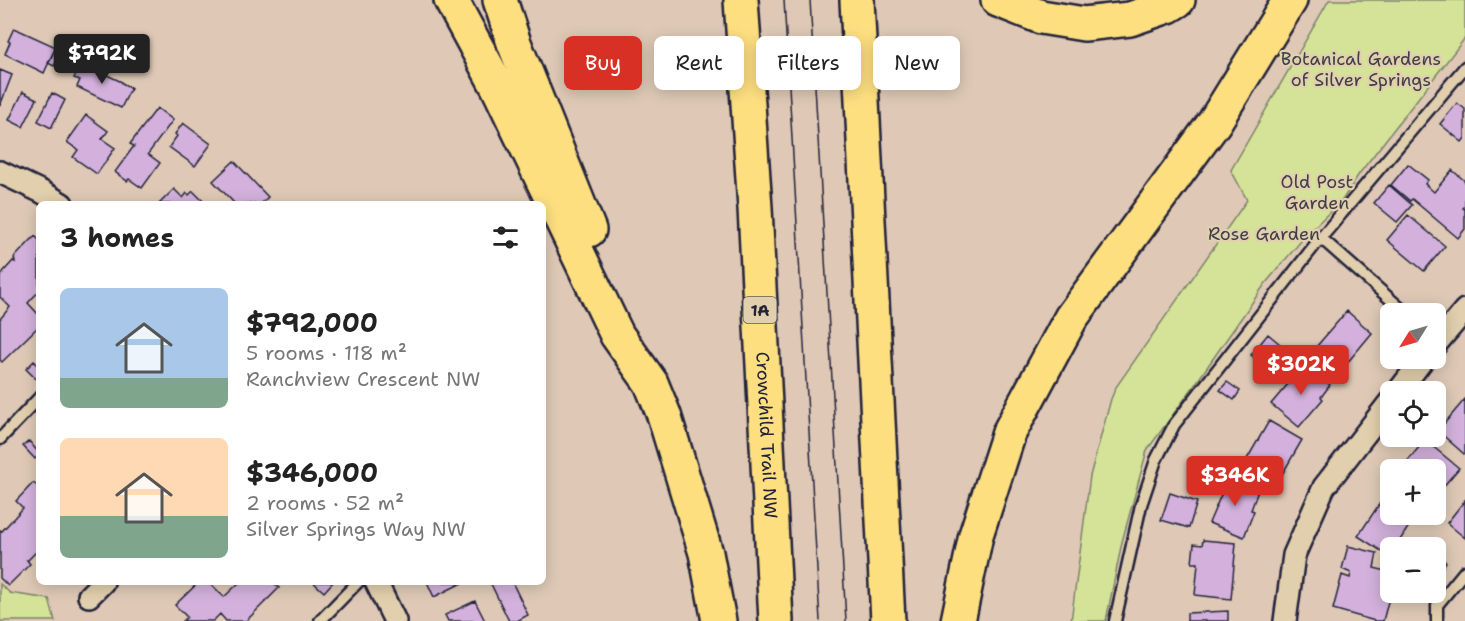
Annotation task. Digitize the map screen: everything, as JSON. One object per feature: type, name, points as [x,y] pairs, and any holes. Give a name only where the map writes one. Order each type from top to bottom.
[{"type":"highway","points":[[451,0],[498,87],[617,336],[651,383]]},
{"type":"highway","points":[[500,0],[513,43],[664,414],[706,553],[719,621]]},
{"type":"highway","name":"Crowchild Trail NW","points":[[741,0],[755,208],[776,621]]},
{"type":"highway","points":[[857,0],[888,621]]},
{"type":"highway","points":[[998,0],[1041,17],[1084,24],[1130,19],[1168,6],[1178,0]]},
{"type":"highway","points":[[958,621],[976,535],[1009,433],[1071,318],[1214,123],[1290,0]]},
{"type":"street","points":[[2,176],[42,192],[57,201]]},
{"type":"street","points":[[1446,331],[1465,309]]},
{"type":"street","points":[[1406,381],[1416,369]]},
{"type":"street","points":[[1285,621],[1294,555],[1324,487],[1380,415]]},
{"type":"street","points":[[377,585],[395,621]]},
{"type":"lane","points":[[1115,621],[1141,505],[1156,460],[1174,425],[1321,238],[1465,67]]},
{"type":"lane","points":[[1321,238],[1395,303]]},
{"type":"lane","points":[[0,439],[36,401]]},
{"type":"lane","points":[[1437,621],[1437,605],[1465,572]]},
{"type":"lane","points":[[321,621],[355,585]]},
{"type":"green space","name":"Botanical Gardens of Silver Springs","points":[[1329,0],[1465,0],[1465,38],[1359,174],[1343,199],[1306,235],[1265,284],[1147,450],[1122,542],[1106,621],[1071,621],[1090,476],[1111,399],[1116,387],[1247,200],[1231,170]]},
{"type":"green space","points":[[0,584],[10,593],[49,599],[55,621],[0,621]]},
{"type":"building","points":[[14,28],[56,47],[44,73],[5,54]]},
{"type":"building","points":[[56,47],[63,50],[54,66],[48,63]]},
{"type":"building","points":[[81,63],[131,88],[121,108],[77,87],[80,80],[74,78],[79,68],[77,68],[78,64],[81,65]]},
{"type":"building","points":[[0,70],[12,75],[0,106]]},
{"type":"building","points":[[23,92],[37,99],[23,127],[9,120]]},
{"type":"building","points":[[52,93],[65,100],[51,128],[38,121]]},
{"type":"building","points":[[1457,103],[1465,109],[1465,138],[1462,142],[1440,124]]},
{"type":"building","points":[[157,108],[173,120],[148,154],[160,163],[142,188],[115,172],[134,146],[130,144]]},
{"type":"building","points":[[86,115],[108,131],[102,139],[115,148],[97,174],[73,157],[78,150],[67,142]]},
{"type":"building","points":[[183,123],[211,144],[195,166],[169,147]]},
{"type":"building","points":[[234,161],[268,197],[264,201],[232,201],[213,181]]},
{"type":"building","points":[[1408,164],[1428,180],[1425,184],[1434,192],[1452,170],[1465,181],[1465,206],[1463,208],[1465,209],[1465,229],[1458,238],[1412,199],[1410,201],[1391,185]]},
{"type":"building","points":[[1389,185],[1412,205],[1397,222],[1374,203]]},
{"type":"building","points":[[174,189],[183,198],[187,193],[189,195],[193,191],[203,201],[162,201]]},
{"type":"building","points":[[1408,215],[1445,246],[1424,271],[1387,240]]},
{"type":"building","points":[[36,237],[36,294],[28,303],[36,312],[36,329],[2,362],[0,360],[0,319],[10,307],[0,297],[0,277],[13,261],[15,262],[14,258]]},
{"type":"building","points":[[1347,311],[1372,333],[1342,369],[1316,347]]},
{"type":"building","points":[[1268,334],[1291,353],[1273,374],[1251,355]]},
{"type":"building","points":[[34,361],[36,363],[36,379],[26,369]]},
{"type":"building","points":[[1305,364],[1330,385],[1321,397],[1323,399],[1299,427],[1271,404]]},
{"type":"building","points":[[1227,382],[1240,391],[1234,400],[1220,390]]},
{"type":"building","points":[[1465,399],[1464,454],[1446,438],[1446,422]]},
{"type":"building","points":[[1269,421],[1302,440],[1276,485],[1243,466]]},
{"type":"building","points":[[29,441],[36,449],[35,459],[23,446]]},
{"type":"building","points":[[1419,447],[1434,447],[1459,468],[1446,483],[1446,459],[1409,459]]},
{"type":"building","points":[[1229,476],[1259,488],[1251,510],[1254,511],[1244,537],[1209,523]]},
{"type":"building","points":[[33,483],[36,485],[36,552],[27,560],[30,564],[8,586],[0,578],[0,530],[2,531],[23,508],[16,501]]},
{"type":"building","points":[[1170,493],[1197,502],[1189,528],[1161,520]]},
{"type":"building","points":[[1465,500],[1465,538],[1447,523]]},
{"type":"building","points":[[1380,503],[1380,525],[1410,525],[1402,537],[1380,537],[1380,550],[1358,536]]},
{"type":"building","points":[[1203,540],[1236,543],[1231,599],[1195,595],[1198,563],[1192,563],[1194,544],[1202,545]]},
{"type":"building","points":[[1348,546],[1377,553],[1374,568],[1380,570],[1380,603],[1388,603],[1383,621],[1375,621],[1333,609],[1342,575],[1350,578],[1351,573],[1342,569]]},
{"type":"building","points":[[196,585],[212,585],[224,597],[237,585],[276,585],[279,588],[246,621],[226,621],[220,614],[213,621],[183,621],[187,617],[175,605]]},
{"type":"building","points":[[316,585],[330,585],[324,592]]},
{"type":"building","points":[[428,585],[458,585],[434,597]]},
{"type":"building","points":[[491,585],[513,585],[528,615],[517,621],[509,621]]},
{"type":"building","points":[[475,601],[485,621],[448,621],[445,615]]},
{"type":"building","points":[[1228,611],[1228,621],[1187,621],[1187,613]]},
{"type":"tram line","points":[[784,0],[820,621]]},
{"type":"tram line","points":[[810,0],[846,621]]},
{"type":"park label","name":"Old Post Garden","points":[[1317,192]]},
{"type":"park label","name":"Rose Garden","points":[[1264,234]]}]
